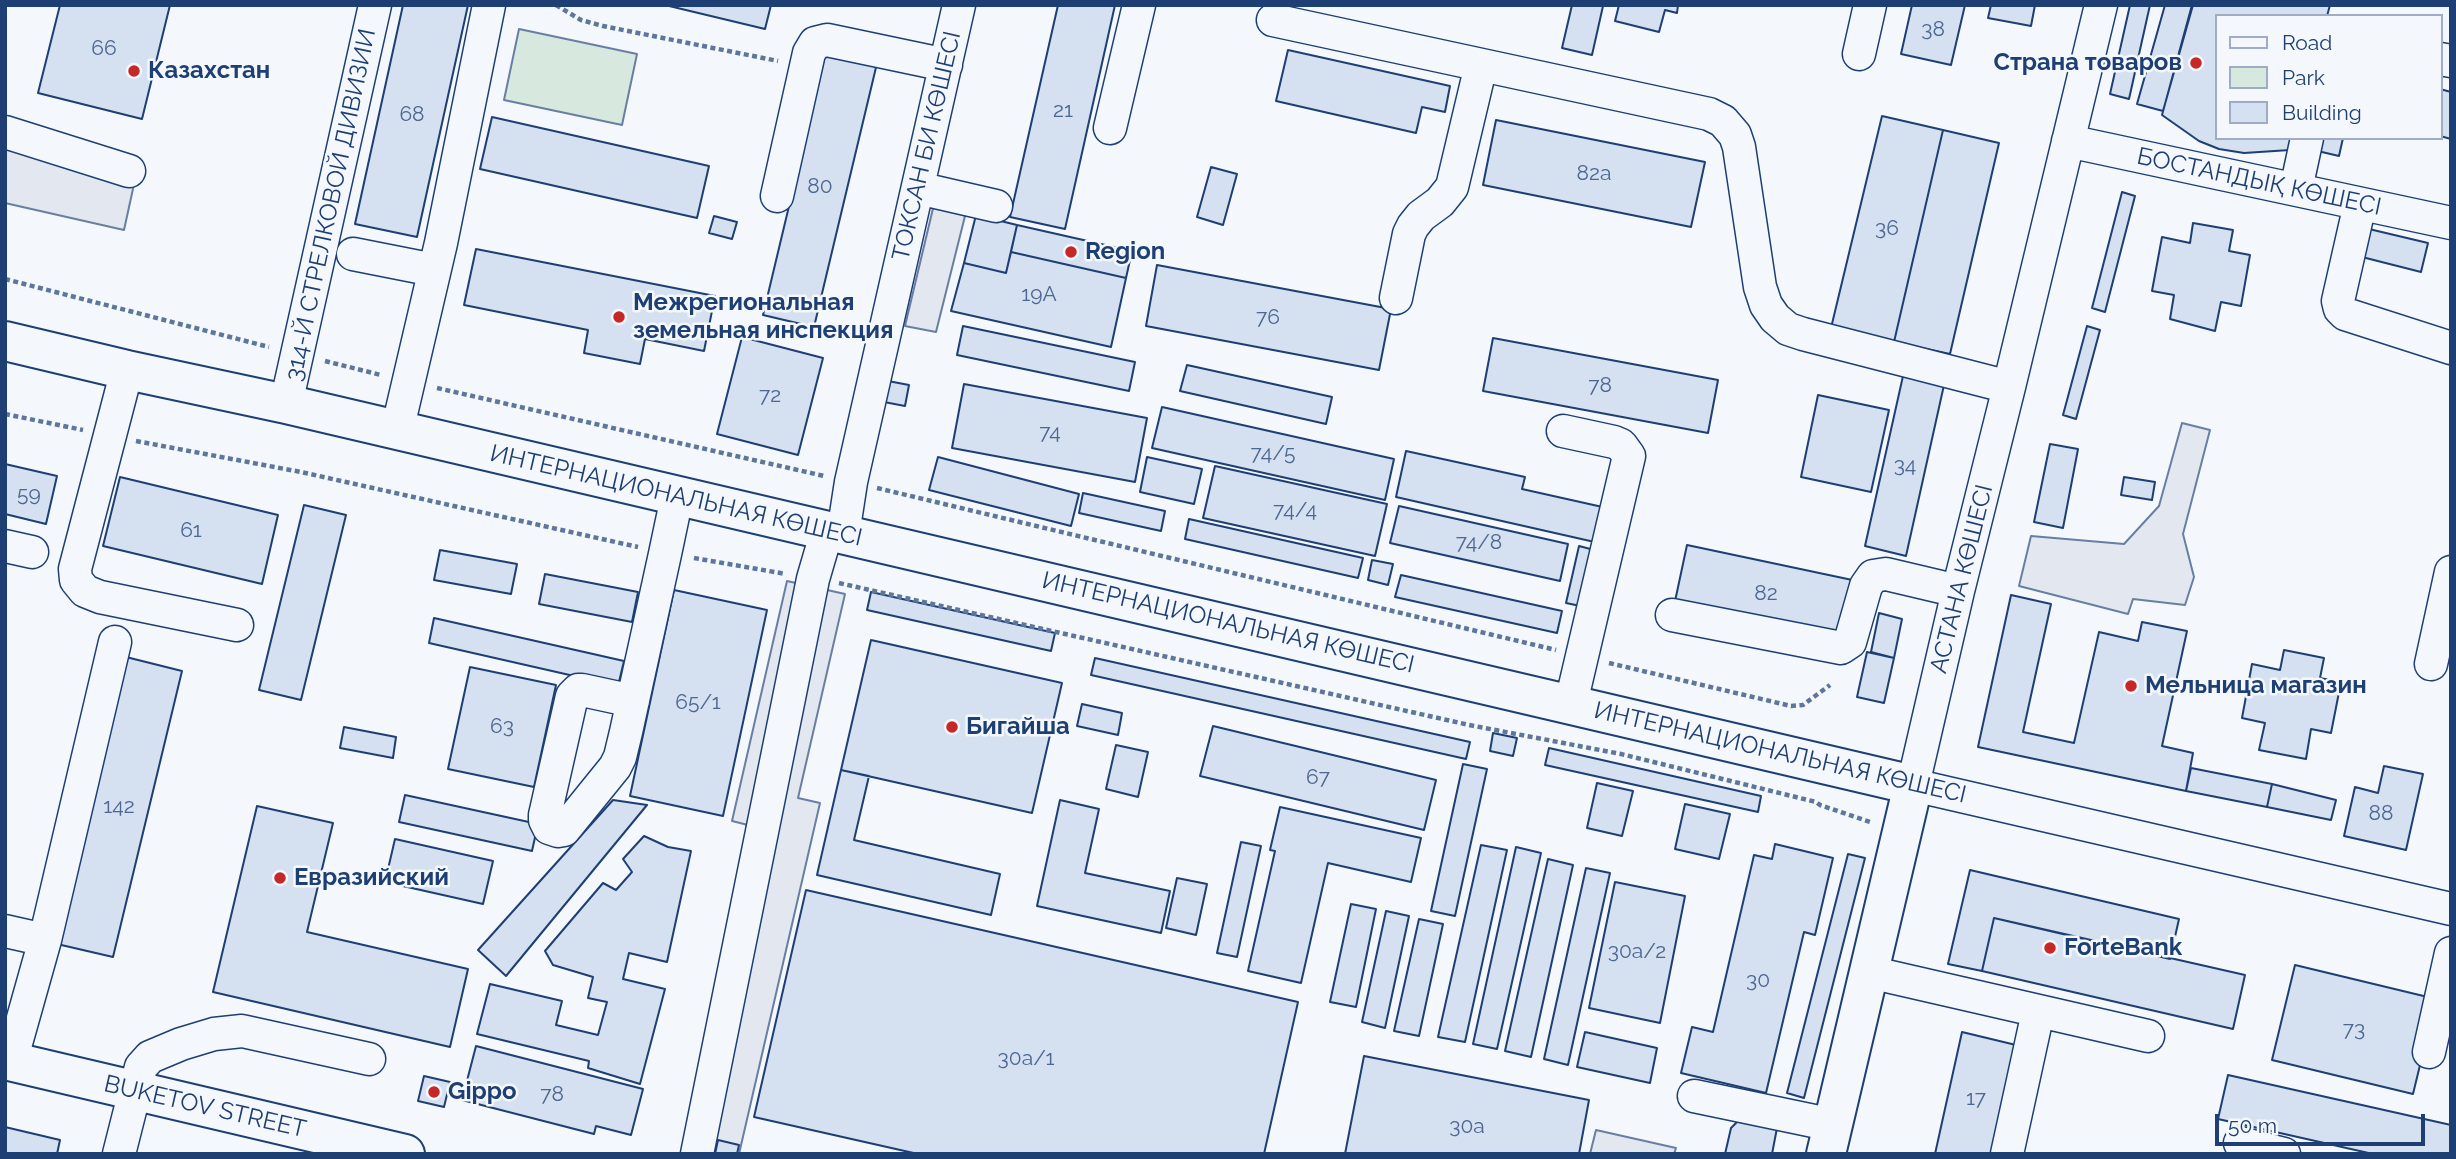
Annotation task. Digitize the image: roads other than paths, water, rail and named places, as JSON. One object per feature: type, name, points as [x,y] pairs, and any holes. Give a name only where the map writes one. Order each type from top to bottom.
[{"type":"main road","name":"ИНТЕРНАЦИОНАЛЬНАЯ КӨШЕСІ","points":[[5,341],[1572,703],[1913,785]]},
{"type":"main road","name":"АСТАНА КӨШЕСІ","points":[[1830,1139],[1913,785]]},
{"type":"main road","name":"BUKETOV STREET","points":[[8,1060],[405,1154]]},
{"type":"street","name":"314-Й СТРЕЛКОВОЙ ДИВИЗИИ","points":[[286,404],[375,5]]},
{"type":"street","points":[[397,431],[410,382],[489,5]]},
{"type":"street","name":"ТОКСАН БИ КӨШЕСІ","points":[[698,1154],[813,579],[835,532],[851,482],[959,5]]},
{"type":"street","points":[[1110,128],[1139,5]]},
{"type":"street","points":[[1859,54],[1870,5]]},
{"type":"street","name":"АСТАНА КӨШЕСІ","points":[[1913,785],[2101,5]]},
{"type":"street","points":[[1273,20],[1709,114],[1723,121],[1735,135],[1739,147],[1760,287],[1774,318],[1803,334],[2010,387]]},
{"type":"street","points":[[777,196],[806,67],[815,43],[827,40],[946,65]]},
{"type":"street","points":[[1396,298],[1413,226],[1421,216],[1440,202],[1452,187],[1481,65]]},
{"type":"street","points":[[5,132],[129,171]]},
{"type":"street","points":[[2296,189],[2307,140]]},
{"type":"street","name":"БОСТАНДЫҚ КӨШЕСІ","points":[[2068,141],[2451,223]]},
{"type":"street","points":[[918,188],[996,206]]},
{"type":"street","points":[[2360,204],[2338,301],[2340,309],[2345,314],[2451,348]]},
{"type":"street","points":[[353,254],[434,270]]},
{"type":"street","points":[[127,370],[75,569],[78,585],[100,597],[237,625]]},
{"type":"street","points":[[1563,431],[1615,442],[1626,450],[1629,456],[1572,703]]},
{"type":"street","points":[[633,701],[677,497]]},
{"type":"street","points":[[2431,664],[2451,572]]},
{"type":"street","points":[[1672,615],[1841,648],[1850,642],[1866,586],[1873,576],[1886,574],[1958,591]]},
{"type":"street","points":[[8,1060],[44,940],[116,642]]},
{"type":"street","name":"ИНТЕРНАЦИОНАЛЬНАЯ КӨШЕСІ","points":[[1913,785],[2451,909]]},
{"type":"street","points":[[5,931],[44,940]]},
{"type":"street","points":[[2429,1052],[2451,953]]},
{"type":"street","points":[[1869,971],[2148,1036]]},
{"type":"street","points":[[2007,1154],[2038,1012]]},
{"type":"street","points":[[119,1154],[141,1067],[150,1057],[181,1044],[225,1032],[250,1032],[369,1059]]},
{"type":"street","points":[[1695,1096],[1830,1139]]},
{"type":"street","points":[[2240,1143],[2284,1154]]},
{"type":"place","name":"Страна товаров","points":[[2196,63]]},
{"type":"place","name":"Казахстан","points":[[134,71]]},
{"type":"place","name":"Region","points":[[1071,252]]},
{"type":"place","name":"Межрегиональная земельная инспекция","points":[[619,317]]},
{"type":"place","name":"Мельница магазин","points":[[2131,686]]},
{"type":"place","name":"Бигайша","points":[[952,727]]},
{"type":"place","name":"Евразийский","points":[[280,878]]},
{"type":"place","name":"ForteBank","points":[[2050,948]]},
{"type":"place","name":"Gippo","points":[[434,1092]]}]
